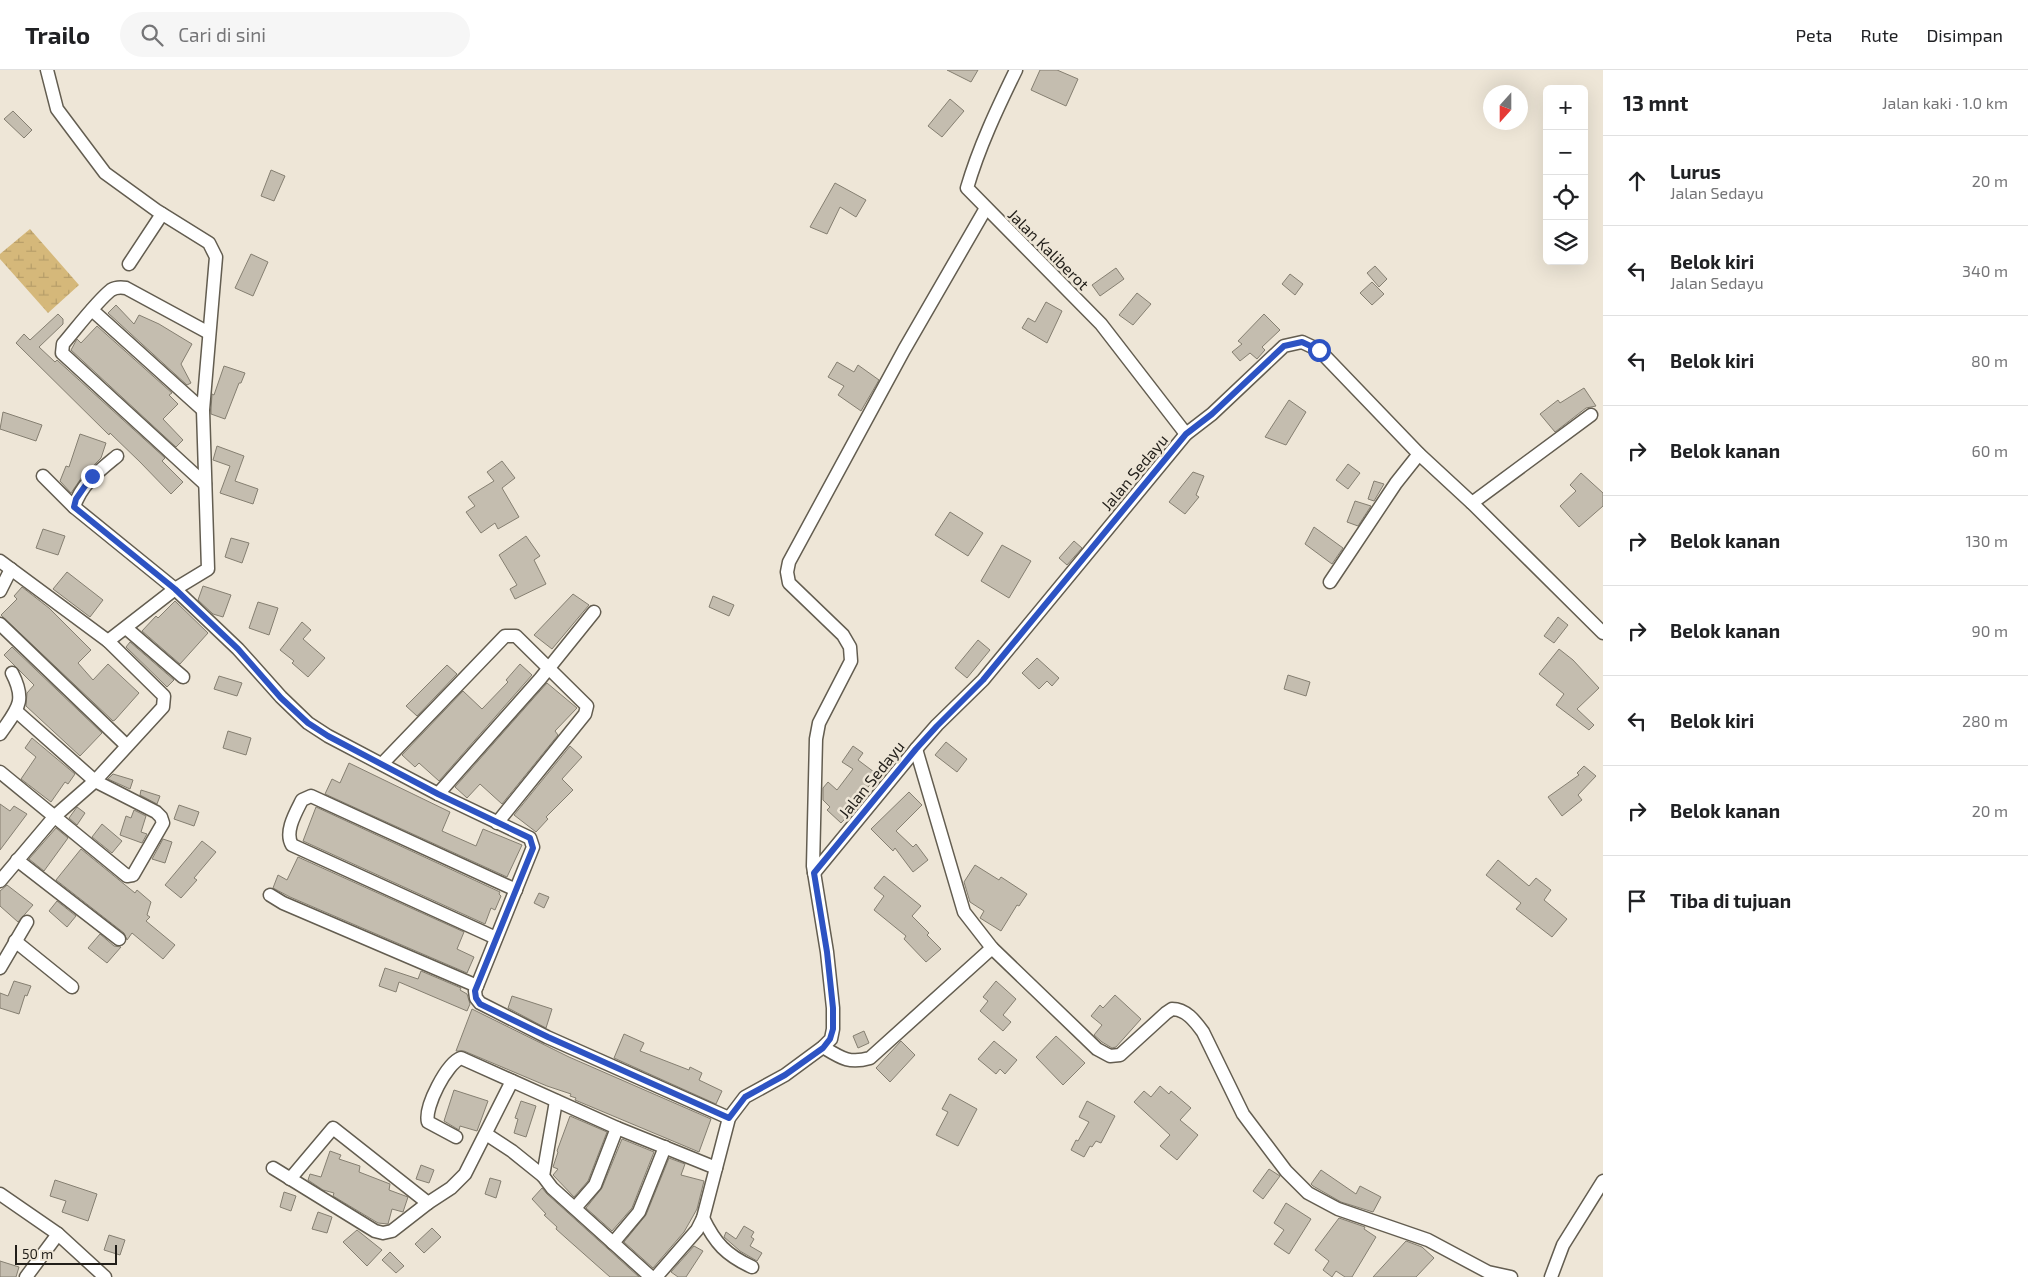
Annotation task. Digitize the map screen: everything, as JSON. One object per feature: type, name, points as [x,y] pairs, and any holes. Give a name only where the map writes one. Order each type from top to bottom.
[{"type":"street","points":[[48,70],[57,109],[105,172],[162,214],[209,243],[216,257],[203,410],[208,569],[175,589],[108,641]]},
{"type":"street","name":"Jalan Kaliberot","points":[[1016,70],[992,118],[967,188],[1101,324],[1186,434]]},
{"type":"street","points":[[656,1277],[697,1230],[703,1218],[729,1118],[745,1097],[785,1075],[823,1048],[830,1039],[833,1029],[833,1008],[827,952],[814,873],[816,731],[851,661],[850,647],[843,635],[789,583],[787,572],[789,562],[904,350],[986,208]]},
{"type":"street","points":[[129,264],[162,214]]},
{"type":"street","points":[[205,484],[62,353],[62,344],[111,290],[118,287],[126,288],[209,334]]},
{"type":"street","points":[[92,310],[203,410]]},
{"type":"street","name":"Jalan Sedayu","points":[[814,873],[916,749],[983,680],[1186,434],[1212,414],[1284,346],[1302,342],[1319,350],[1419,454],[1472,503],[1603,633]]},
{"type":"street","points":[[1472,503],[1591,415]]},
{"type":"street","points":[[1330,582],[1396,483],[1419,454]]},
{"type":"street","points":[[74,507],[76,499],[92,476],[118,456]]},
{"type":"street","points":[[43,476],[74,507],[175,589],[238,649],[281,698],[308,723],[328,736],[438,794],[530,838],[533,848],[475,991],[476,998],[480,1004],[548,1037],[729,1118]]},
{"type":"street","points":[[0,561],[108,641],[164,696],[162,707],[126,745],[96,781],[55,816],[0,881]]},
{"type":"street","points":[[0,591],[11,569]]},
{"type":"street","points":[[438,794],[549,667],[594,612]]},
{"type":"street","points":[[0,624],[126,745]]},
{"type":"street","points":[[126,628],[183,677]]},
{"type":"street","points":[[382,764],[506,636],[516,636],[587,706],[585,714],[497,823]]},
{"type":"street","points":[[0,734],[16,711],[19,701],[20,688],[12,673]]},
{"type":"street","points":[[2,780],[55,816],[127,876],[133,875],[163,823],[161,817],[156,812],[96,781],[16,711]]},
{"type":"street","points":[[916,749],[964,912],[992,948],[1097,1050],[1110,1056],[1120,1055],[1148,1027],[1172,1009],[1177,1009],[1188,1015],[1203,1032],[1244,1114],[1286,1171],[1308,1192],[1338,1209],[1428,1240],[1488,1272],[1511,1277]]},
{"type":"street","points":[[496,938],[292,846],[288,835],[298,808],[302,800],[311,796],[516,890]]},
{"type":"street","points":[[17,860],[119,939]]},
{"type":"street","points":[[270,895],[283,903],[477,986]]},
{"type":"street","points":[[0,968],[27,922]]},
{"type":"street","points":[[15,941],[72,986]]},
{"type":"street","points":[[823,1048],[844,1060],[858,1062],[870,1058],[992,948]]},
{"type":"street","points":[[456,1137],[432,1125],[428,1122],[427,1118],[431,1102],[452,1063],[463,1058],[617,1128],[716,1168]]},
{"type":"street","points":[[272,1168],[375,1231],[383,1233],[392,1231],[451,1188],[465,1174],[512,1081]]},
{"type":"street","points":[[543,1176],[556,1101]]},
{"type":"street","points":[[290,1179],[333,1128],[428,1203]]},
{"type":"street","points":[[575,1208],[595,1185],[617,1128]]},
{"type":"street","points":[[486,1134],[512,1151],[543,1176],[552,1188],[651,1277]]},
{"type":"street","points":[[613,1243],[639,1212],[665,1147]]},
{"type":"street","points":[[1551,1277],[1564,1245],[1603,1181]]},
{"type":"street","points":[[0,1194],[58,1234],[105,1277]]},
{"type":"street","points":[[703,1218],[721,1248],[729,1255],[752,1268]]},
{"type":"street","points":[[26,1277],[58,1234]]},
{"type":"green space","points":[[30,229],[79,285],[48,313],[0,259],[0,254]]},
{"type":"building","points":[[947,70],[978,70],[971,82]]},
{"type":"building","points":[[1040,70],[1057,70],[1078,79],[1066,106],[1031,90]]},
{"type":"building","points":[[950,99],[964,111],[942,137],[928,126]]},
{"type":"building","points":[[13,111],[32,130],[24,138],[4,119]]},
{"type":"building","points":[[271,170],[285,176],[274,201],[261,196]]},
{"type":"building","points":[[835,183],[866,200],[856,217],[840,207],[827,234],[810,227]]},
{"type":"building","points":[[251,254],[268,262],[253,296],[235,288]]},
{"type":"building","points":[[1375,266],[1387,279],[1379,287],[1367,273]]},
{"type":"building","points":[[1116,268],[1124,279],[1100,296],[1092,285]]},
{"type":"building","points":[[1290,274],[1303,284],[1295,295],[1282,284]]},
{"type":"building","points":[[1372,282],[1384,294],[1372,305],[1360,293]]},
{"type":"building","points":[[1137,293],[1151,304],[1133,325],[1119,315]]},
{"type":"building","points":[[1046,302],[1062,311],[1047,343],[1022,328],[1028,318],[1035,322]]},
{"type":"building","points":[[116,305],[134,324],[139,315],[159,324],[192,344],[181,364],[191,383],[187,385],[108,313]]},
{"type":"building","points":[[58,314],[63,319],[63,324],[39,347],[55,362],[57,360],[165,458],[162,461],[183,482],[171,494],[16,343],[24,334],[30,340]]},
{"type":"building","points":[[1264,314],[1280,330],[1262,347],[1265,350],[1257,359],[1250,353],[1240,361],[1232,352],[1242,344],[1238,341]]},
{"type":"building","points":[[97,326],[172,393],[169,395],[178,404],[163,419],[183,440],[176,447],[71,350],[77,339],[81,343]]},
{"type":"building","points":[[837,362],[854,372],[858,365],[879,380],[861,411],[838,395],[844,386],[828,377]]},
{"type":"building","points":[[224,366],[245,373],[241,383],[239,383],[225,419],[211,414],[212,394],[214,395]]},
{"type":"building","points":[[1584,388],[1596,406],[1586,408],[1555,432],[1540,414],[1558,400],[1560,403]]},
{"type":"building","points":[[1289,400],[1306,412],[1286,445],[1265,437]]},
{"type":"building","points":[[3,412],[42,425],[36,441],[0,429]]},
{"type":"building","points":[[80,434],[106,443],[101,458],[90,469],[88,468],[71,493],[60,481],[66,466],[69,467]]},
{"type":"building","points":[[217,446],[244,456],[235,481],[258,489],[253,504],[220,493],[230,466],[213,460]]},
{"type":"building","points":[[502,461],[515,478],[502,488],[519,517],[498,529],[495,523],[481,533],[466,512],[475,506],[468,497],[494,481],[487,472]]},
{"type":"building","points":[[1348,464],[1360,473],[1348,489],[1336,480]]},
{"type":"building","points":[[1193,472],[1204,476],[1196,495],[1199,497],[1185,514],[1169,502]]},
{"type":"building","points":[[1581,473],[1603,493],[1603,506],[1579,527],[1560,506],[1576,491],[1570,485]]},
{"type":"building","points":[[1374,481],[1384,484],[1374,501],[1368,499]]},
{"type":"building","points":[[1355,501],[1371,506],[1358,526],[1347,522]]},
{"type":"building","points":[[950,512],[983,533],[968,556],[935,535]]},
{"type":"building","points":[[1314,527],[1343,548],[1332,564],[1305,544]]},
{"type":"building","points":[[43,529],[65,536],[58,555],[36,548]]},
{"type":"building","points":[[526,536],[540,556],[534,560],[546,584],[515,599],[510,589],[517,585],[499,555]]},
{"type":"building","points":[[231,538],[249,543],[242,563],[225,557]]},
{"type":"building","points":[[1074,541],[1082,548],[1067,565],[1059,558]]},
{"type":"building","points":[[1002,545],[1031,561],[1009,598],[981,581]]},
{"type":"building","points":[[67,572],[103,600],[90,617],[53,589]]},
{"type":"building","points":[[203,586],[231,595],[223,617],[213,614],[198,600]]},
{"type":"building","points":[[22,587],[49,608],[91,650],[78,663],[93,680],[108,664],[139,693],[115,720],[113,721],[1,615],[17,599],[14,596]]},
{"type":"building","points":[[573,594],[589,605],[552,649],[534,635]]},
{"type":"building","points":[[713,596],[734,605],[729,616],[709,607]]},
{"type":"building","points":[[175,601],[208,633],[180,664],[142,631],[156,616],[158,618]]},
{"type":"building","points":[[258,602],[278,608],[269,635],[249,628]]},
{"type":"building","points":[[1558,617],[1568,625],[1554,643],[1544,636]]},
{"type":"building","points":[[302,622],[311,630],[303,639],[325,658],[308,677],[292,663],[294,661],[280,650]]},
{"type":"building","points":[[978,640],[990,650],[967,678],[955,668]]},
{"type":"building","points":[[130,642],[174,680],[167,687],[126,647]]},
{"type":"building","points":[[12,647],[102,733],[80,756],[26,706],[27,693],[34,685],[4,655]]},
{"type":"building","points":[[1559,649],[1573,660],[1599,688],[1577,709],[1594,725],[1589,730],[1556,705],[1564,694],[1539,674]]},
{"type":"building","points":[[1037,658],[1059,678],[1052,686],[1047,681],[1039,689],[1022,673]]},
{"type":"building","points":[[520,664],[532,675],[439,781],[419,763],[415,767],[402,755],[463,691],[482,709],[508,682],[506,680]]},
{"type":"building","points":[[447,665],[457,674],[417,716],[406,706]]},
{"type":"building","points":[[1288,675],[1310,682],[1306,696],[1284,689]]},
{"type":"building","points":[[219,676],[242,683],[237,696],[214,689]]},
{"type":"building","points":[[547,683],[577,708],[555,731],[558,735],[502,804],[480,784],[467,798],[455,787]]},
{"type":"building","points":[[228,731],[251,738],[246,755],[223,748]]},
{"type":"building","points":[[32,738],[75,774],[68,784],[65,782],[51,802],[21,779],[36,757],[25,748]]},
{"type":"building","points":[[946,742],[967,759],[957,772],[935,755]]},
{"type":"building","points":[[570,746],[582,757],[562,779],[573,790],[546,817],[548,819],[536,832],[514,815]]},
{"type":"building","points":[[853,746],[863,753],[858,760],[878,775],[854,804],[857,806],[841,823],[827,810],[830,807],[823,800],[823,788],[828,782],[837,790],[853,769],[842,762]]},
{"type":"building","points":[[349,763],[450,812],[442,831],[476,846],[483,829],[522,845],[507,877],[325,794],[332,779],[340,783]]},
{"type":"building","points":[[1584,766],[1596,776],[1578,795],[1582,800],[1562,816],[1548,797],[1579,775],[1577,773]]},
{"type":"building","points":[[113,774],[133,780],[130,789],[108,779]]},
{"type":"building","points":[[141,790],[160,796],[157,804],[140,795]]},
{"type":"building","points":[[909,792],[922,805],[896,831],[913,847],[916,844],[928,860],[913,872],[895,848],[893,851],[871,829]]},
{"type":"building","points":[[0,804],[10,811],[14,806],[27,814],[0,850]]},
{"type":"building","points":[[179,805],[199,812],[194,826],[174,819]]},
{"type":"building","points":[[77,807],[85,813],[77,825],[69,818]]},
{"type":"building","points":[[316,807],[500,892],[501,896],[495,910],[491,908],[485,924],[303,841]]},
{"type":"building","points":[[134,810],[146,816],[141,832],[147,834],[142,843],[120,835],[126,816],[131,818]]},
{"type":"building","points":[[102,824],[122,841],[112,853],[92,837]]},
{"type":"building","points":[[56,828],[68,838],[44,871],[29,859]]},
{"type":"building","points":[[163,839],[172,842],[165,863],[152,859]]},
{"type":"building","points":[[202,841],[216,852],[194,878],[197,880],[181,898],[165,885]]},
{"type":"building","points":[[81,849],[135,893],[137,890],[151,902],[147,915],[150,917],[146,921],[175,945],[163,959],[132,933],[127,940],[124,933],[56,880]]},
{"type":"building","points":[[298,857],[464,932],[457,949],[474,957],[467,973],[273,888],[278,875],[287,880]]},
{"type":"building","points":[[1498,860],[1529,886],[1536,878],[1551,890],[1544,900],[1567,919],[1552,937],[1516,909],[1521,903],[1486,875]]},
{"type":"building","points":[[975,865],[999,880],[1001,877],[1027,894],[1019,906],[1017,905],[1001,931],[980,918],[984,911],[970,902],[964,882]]},
{"type":"building","points":[[884,876],[921,906],[912,916],[929,933],[927,935],[941,949],[926,962],[904,939],[906,936],[874,910],[884,896],[874,888]]},
{"type":"building","points":[[7,885],[33,905],[18,922],[0,906],[0,891]]},
{"type":"building","points":[[539,893],[549,897],[544,908],[534,903]]},
{"type":"building","points":[[57,901],[76,916],[67,927],[49,911]]},
{"type":"building","points":[[100,934],[114,946],[121,947],[107,963],[88,948]]},
{"type":"building","points":[[385,968],[418,979],[421,971],[461,988],[460,990],[467,994],[470,1004],[467,1011],[399,982],[396,992],[379,986]]},
{"type":"building","points":[[14,981],[31,986],[27,996],[25,995],[19,1014],[0,1008],[0,993],[8,996]]},
{"type":"building","points":[[996,981],[1016,999],[1003,1015],[1011,1022],[1003,1031],[980,1011],[988,1001],[983,997]]},
{"type":"building","points":[[1115,995],[1141,1019],[1116,1047],[1112,1048],[1094,1035],[1102,1025],[1091,1016],[1100,1005],[1103,1008]]},
{"type":"building","points":[[512,996],[552,1009],[546,1028],[508,1008]]},
{"type":"building","points":[[472,1009],[569,1057],[711,1119],[699,1152],[575,1100],[576,1098],[570,1096],[571,1094],[547,1086],[464,1051],[456,1051]]},
{"type":"building","points":[[864,1031],[869,1043],[858,1048],[853,1036]]},
{"type":"building","points":[[624,1034],[644,1043],[640,1051],[689,1070],[690,1067],[702,1073],[699,1080],[722,1091],[716,1104],[614,1058]]},
{"type":"building","points":[[1056,1036],[1085,1063],[1063,1085],[1036,1057]]},
{"type":"building","points":[[901,1041],[915,1055],[890,1082],[876,1068]]},
{"type":"building","points":[[994,1041],[1017,1060],[1005,1074],[1000,1069],[996,1074],[978,1059]]},
{"type":"building","points":[[1160,1086],[1169,1094],[1171,1091],[1191,1108],[1180,1120],[1198,1135],[1177,1160],[1160,1146],[1170,1135],[1134,1102],[1144,1091],[1151,1097]]},
{"type":"building","points":[[454,1090],[488,1101],[477,1131],[460,1126],[459,1130],[444,1121]]},
{"type":"building","points":[[950,1094],[977,1109],[958,1146],[936,1135],[948,1112],[942,1109]]},
{"type":"building","points":[[521,1101],[536,1106],[526,1137],[514,1133],[518,1119],[515,1118]]},
{"type":"building","points":[[1087,1101],[1115,1116],[1101,1143],[1096,1141],[1092,1147],[1090,1146],[1084,1157],[1071,1150],[1089,1122],[1079,1117]]},
{"type":"building","points":[[570,1116],[607,1132],[588,1181],[574,1197],[553,1175],[558,1169],[553,1167]]},
{"type":"building","points":[[622,1139],[654,1152],[632,1208],[612,1231],[586,1208],[602,1188]]},
{"type":"building","points":[[330,1151],[341,1155],[339,1159],[360,1166],[359,1172],[390,1184],[389,1190],[408,1197],[403,1212],[392,1209],[388,1224],[378,1223],[333,1196],[334,1193],[323,1190],[308,1180],[310,1174],[321,1177]]},
{"type":"building","points":[[669,1158],[685,1164],[681,1175],[704,1181],[697,1209],[684,1232],[653,1268],[624,1242],[646,1215]]},
{"type":"building","points":[[421,1165],[434,1170],[429,1183],[416,1179]]},
{"type":"building","points":[[1269,1169],[1280,1176],[1263,1199],[1253,1191]]},
{"type":"building","points":[[1321,1170],[1356,1194],[1360,1186],[1381,1197],[1373,1212],[1341,1202],[1313,1186],[1311,1184]]},
{"type":"building","points":[[490,1178],[501,1181],[496,1198],[485,1194]]},
{"type":"building","points":[[55,1180],[97,1194],[88,1221],[62,1212],[66,1201],[50,1196]]},
{"type":"building","points":[[542,1188],[639,1277],[610,1277],[556,1229],[557,1227],[544,1215],[546,1214],[532,1199]]},
{"type":"building","points":[[284,1192],[296,1196],[291,1211],[280,1207]]},
{"type":"building","points":[[1286,1203],[1311,1219],[1289,1254],[1274,1244],[1284,1230],[1274,1223]]},
{"type":"building","points":[[318,1212],[332,1217],[327,1233],[312,1229]]},
{"type":"building","points":[[1339,1218],[1365,1227],[1364,1229],[1376,1237],[1352,1277],[1345,1277],[1336,1271],[1332,1277],[1323,1270],[1329,1261],[1315,1250]]},
{"type":"building","points":[[744,1226],[754,1232],[751,1237],[754,1239],[750,1246],[762,1253],[757,1261],[740,1251],[724,1237],[726,1232],[736,1239]]},
{"type":"building","points":[[432,1228],[441,1237],[424,1253],[415,1244]]},
{"type":"building","points":[[357,1230],[382,1250],[367,1266],[343,1242]]},
{"type":"building","points":[[109,1235],[125,1240],[120,1255],[104,1250]]},
{"type":"building","points":[[1406,1241],[1422,1247],[1434,1258],[1416,1277],[1373,1277]]},
{"type":"building","points":[[694,1246],[703,1251],[686,1277],[678,1277],[671,1272]]},
{"type":"building","points":[[390,1252],[404,1266],[396,1273],[382,1260]]},
{"type":"building","points":[[0,1261],[19,1267],[16,1277],[0,1277]]},
{"type":"route","points":[[92,476],[76,499],[74,507],[175,589],[238,649],[281,698],[308,723],[328,736],[438,794],[530,838],[533,848],[475,991],[476,998],[480,1004],[548,1037],[729,1118],[745,1097],[785,1075],[823,1048],[830,1039],[833,1029],[833,1008],[827,952],[814,873],[916,749],[983,680],[1186,434],[1212,414],[1284,346],[1302,342],[1319,350]]}]
